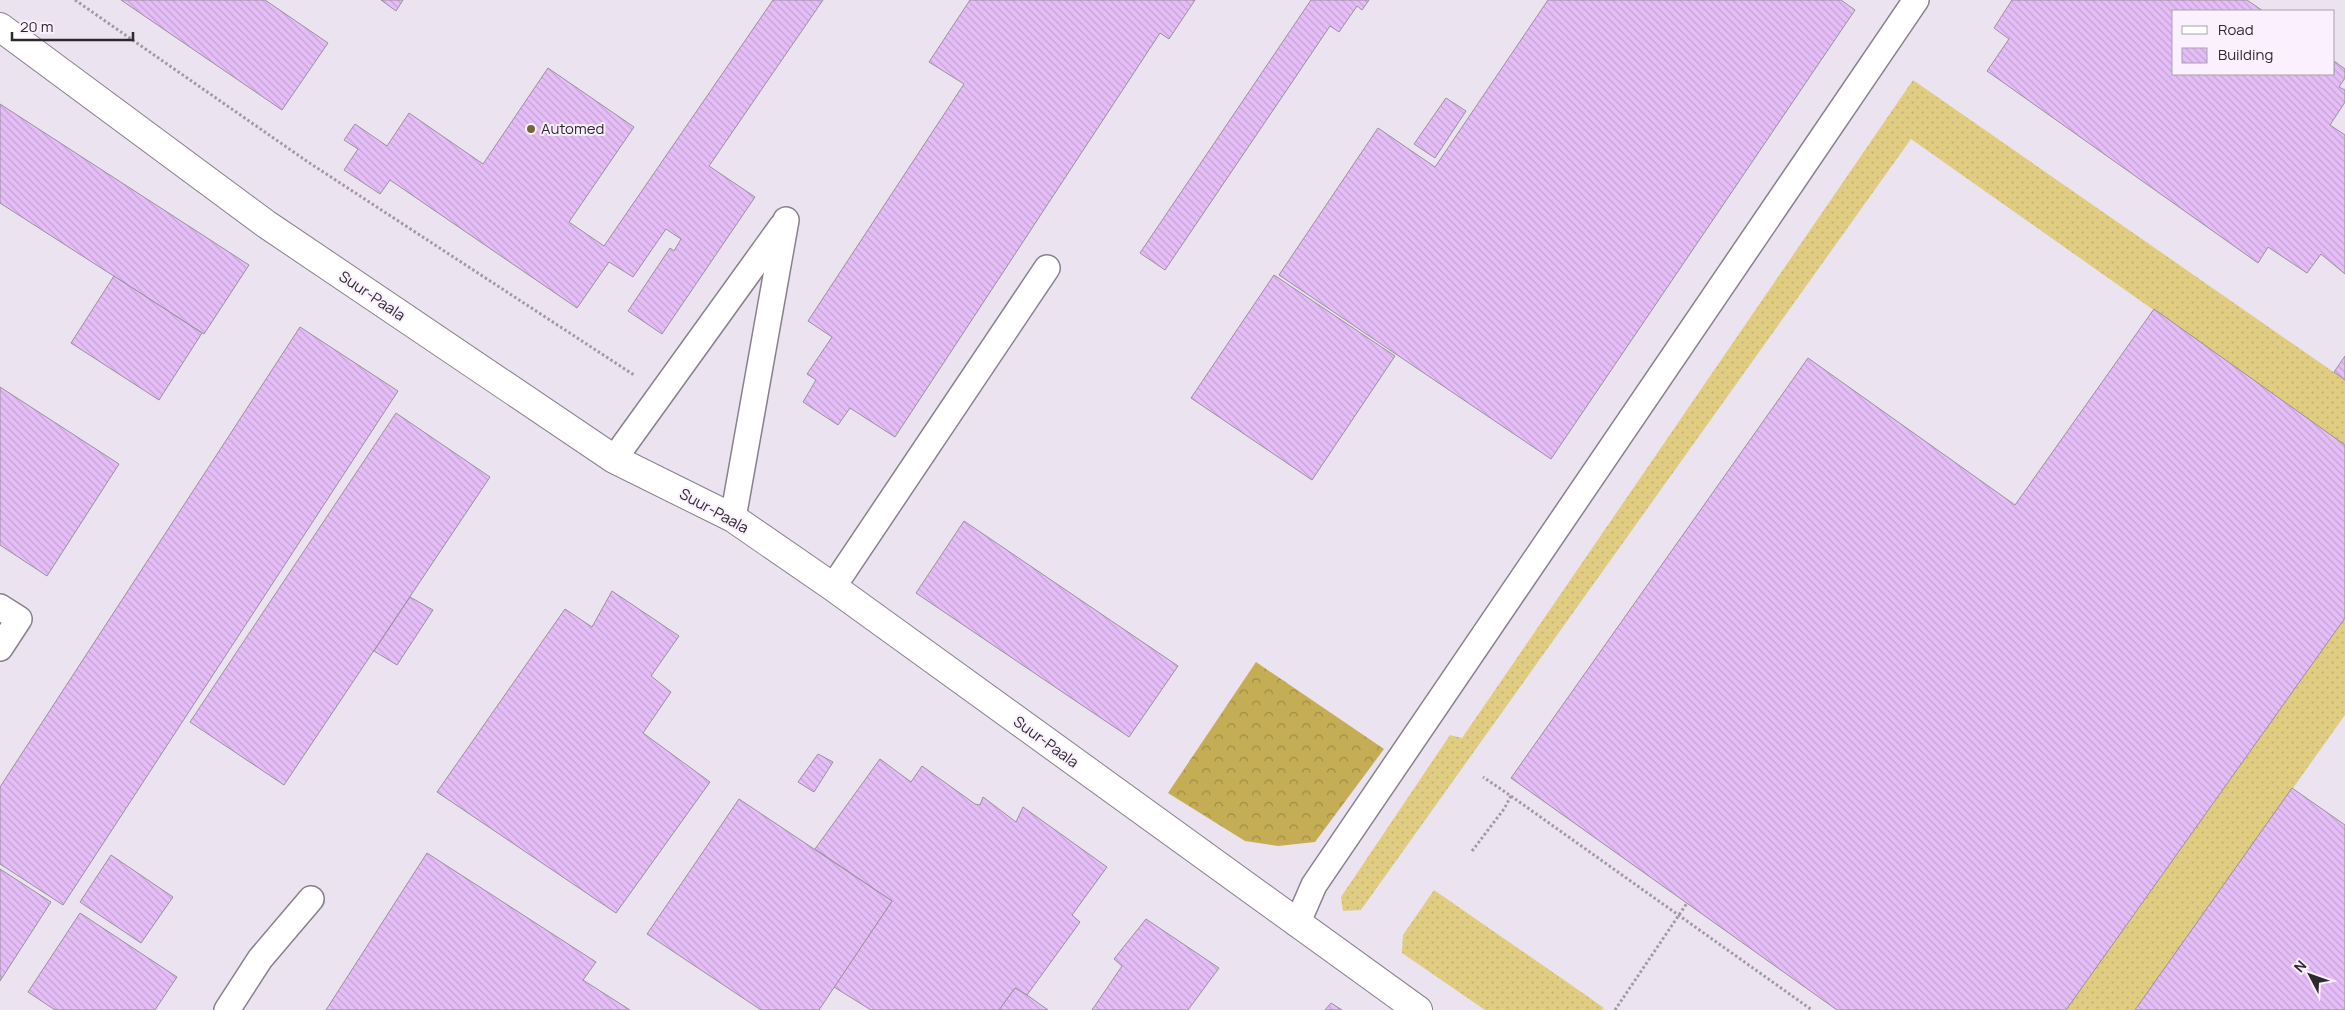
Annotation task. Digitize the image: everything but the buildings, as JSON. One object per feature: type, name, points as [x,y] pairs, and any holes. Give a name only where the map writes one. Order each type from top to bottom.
[{"type":"street","name":"Suur-Paala","points":[[0,27],[266,224],[614,459],[733,518],[833,587],[1418,1010]]},
{"type":"lane","points":[[1298,924],[1314,885],[1916,0]]},
{"type":"lane","points":[[614,459],[786,220],[733,518]]},
{"type":"lane","points":[[833,587],[1047,268]]},
{"type":"lane","points":[[0,607],[18,619],[0,648]]},
{"type":"lane","points":[[227,1010],[260,959],[311,899]]},
{"type":"path","points":[[75,0],[308,162],[662,394]]},
{"type":"path","points":[[1484,777],[1812,1010]]},
{"type":"path","points":[[1472,851],[1504,809],[1511,796]]},
{"type":"path","points":[[1614,1010],[1687,903]]},
{"type":"shaded area","points":[[1913,80],[2345,380],[2345,445],[1911,139],[1361,910],[1343,911],[1341,897],[1450,735],[1462,738]]},
{"type":"shaded area","points":[[2345,618],[2345,715],[2135,1010],[2066,1010]]},
{"type":"shaded area","points":[[1434,890],[1604,1008],[1602,1010],[1485,1010],[1402,953],[1403,935]]},
{"type":"green space","points":[[1256,662],[1384,749],[1315,842],[1278,846],[1245,841],[1168,793]]},
{"type":"place","name":"Automed","points":[[531,129]]}]
